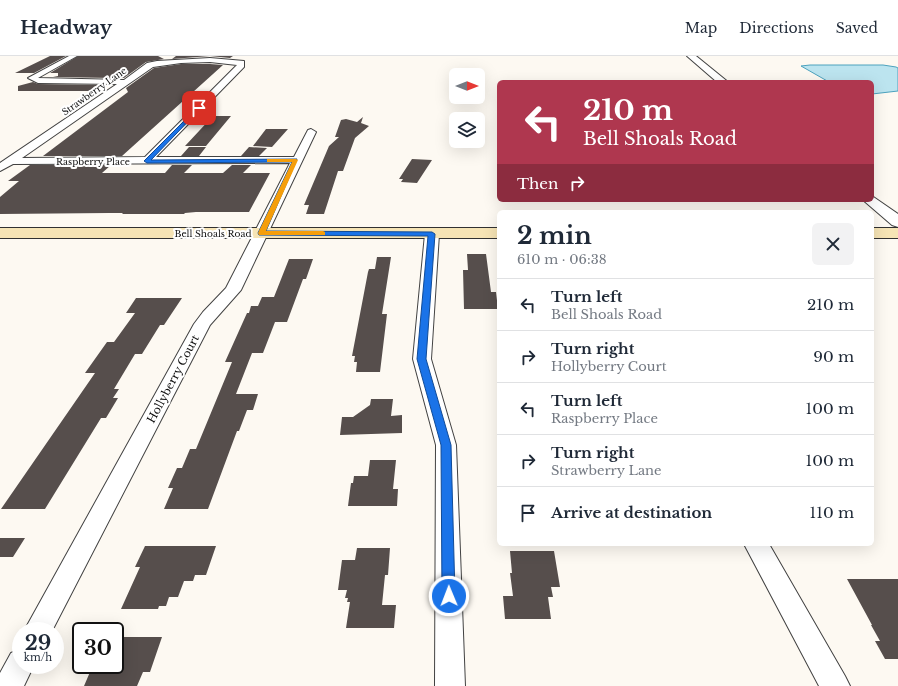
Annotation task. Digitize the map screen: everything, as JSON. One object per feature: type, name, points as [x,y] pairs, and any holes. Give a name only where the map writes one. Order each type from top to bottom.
[{"type":"main road","name":"Bell Shoals Road","points":[[0,233],[497,234]]},
{"type":"main road","points":[[874,233],[898,233]]},
{"type":"street","points":[[74,56],[32,78],[38,81],[125,82]]},
{"type":"street","points":[[691,56],[721,80]]},
{"type":"street","name":"Strawberry Lane","points":[[0,168],[150,65],[162,62],[227,61],[242,64],[147,161]]},
{"type":"street","name":"Hollyberry Court","points":[[43,622],[202,324],[233,290],[311,132]]},
{"type":"street","name":"Raspberry Place","points":[[10,161],[296,160]]},
{"type":"street","points":[[873,202],[898,222]]},
{"type":"street","points":[[432,234],[422,359],[446,445],[450,686]]},
{"type":"street","points":[[757,546],[835,686]]},
{"type":"street","points":[[9,686],[15,674]]},
{"type":"water","points":[[883,65],[896,67],[898,68],[898,91],[874,94],[874,80],[826,80],[801,66]]},
{"type":"building","points":[[50,56],[66,56],[34,73],[15,73]]},
{"type":"building","points":[[78,56],[158,56],[164,59],[146,62],[124,78],[119,78],[117,75],[112,78],[53,77],[58,76],[58,73],[50,73]]},
{"type":"building","points":[[176,56],[210,56],[172,59]]},
{"type":"building","points":[[210,56],[233,56],[230,58]]},
{"type":"building","points":[[181,64],[223,65],[122,156],[43,156],[128,92],[126,88],[154,68]]},
{"type":"building","points":[[33,82],[38,84],[101,85],[93,91],[18,91],[18,86]]},
{"type":"building","points":[[213,116],[231,116],[206,146],[185,146]]},
{"type":"building","points":[[363,117],[361,123],[369,126],[355,138],[343,171],[338,171],[324,214],[306,214],[309,205],[304,205],[329,146],[339,137],[335,137],[341,120],[346,119],[357,122]]},
{"type":"building","points":[[266,129],[288,129],[272,147],[253,146]]},
{"type":"building","points":[[189,147],[206,147],[199,156],[181,156]]},
{"type":"building","points":[[249,147],[267,148],[259,156],[241,156]]},
{"type":"building","points":[[412,159],[432,160],[417,183],[401,182],[403,179],[399,179]]},
{"type":"building","points":[[30,165],[111,165],[102,173],[165,173],[172,165],[192,165],[184,173],[223,173],[232,165],[251,165],[243,173],[270,173],[249,212],[196,212],[184,214],[0,214],[0,197],[19,181],[8,181]]},
{"type":"building","points":[[467,254],[486,254],[491,292],[496,292],[497,309],[464,309],[463,270],[468,270]]},
{"type":"building","points":[[377,257],[391,257],[382,314],[387,314],[380,372],[356,372],[357,362],[354,362],[355,356],[352,356],[368,272],[369,269],[375,269]]},
{"type":"building","points":[[289,259],[313,259],[306,279],[303,279],[287,322],[275,322],[263,353],[252,353],[236,394],[258,394],[253,410],[247,410],[239,431],[237,431],[208,509],[164,509],[173,488],[168,488],[177,468],[182,468],[190,449],[196,449],[232,362],[225,362],[247,313],[249,313],[251,306],[258,306],[262,297],[274,297]]},
{"type":"building","points":[[136,298],[182,298],[164,325],[160,325],[142,354],[135,354],[114,389],[119,389],[113,398],[118,398],[106,418],[101,418],[45,509],[1,509],[95,373],[85,373],[107,342],[114,342],[135,313],[126,313]]},
{"type":"building","points":[[371,399],[393,399],[391,416],[402,415],[402,433],[340,435],[342,417],[353,417],[370,405]]},
{"type":"building","points":[[370,460],[396,460],[393,489],[398,489],[397,506],[348,506],[351,483],[353,483],[354,476],[368,476]]},
{"type":"building","points":[[0,538],[25,538],[13,557],[0,557]]},
{"type":"building","points":[[145,546],[216,546],[206,575],[195,575],[193,581],[184,581],[178,597],[169,597],[166,606],[159,606],[158,609],[121,609],[140,567],[135,567]]},
{"type":"building","points":[[357,548],[390,548],[388,575],[385,575],[382,605],[396,605],[394,628],[346,628],[350,602],[347,602],[348,598],[345,598],[347,590],[338,590],[342,560],[355,560]]},
{"type":"building","points":[[510,551],[554,551],[560,587],[551,587],[553,597],[548,597],[551,619],[505,619],[503,596],[513,596],[510,573],[512,573]]},
{"type":"building","points":[[847,579],[898,579],[898,659],[885,659],[875,641],[880,641]]},
{"type":"building","points":[[124,637],[162,637],[150,672],[143,672],[137,686],[84,686],[89,674],[124,674]]},
{"type":"slow traffic","points":[[269,161],[296,160],[262,233],[323,233]]},
{"type":"route","points":[[199,108],[147,161],[296,160],[262,233],[432,234],[422,359],[446,445],[449,596]]}]
